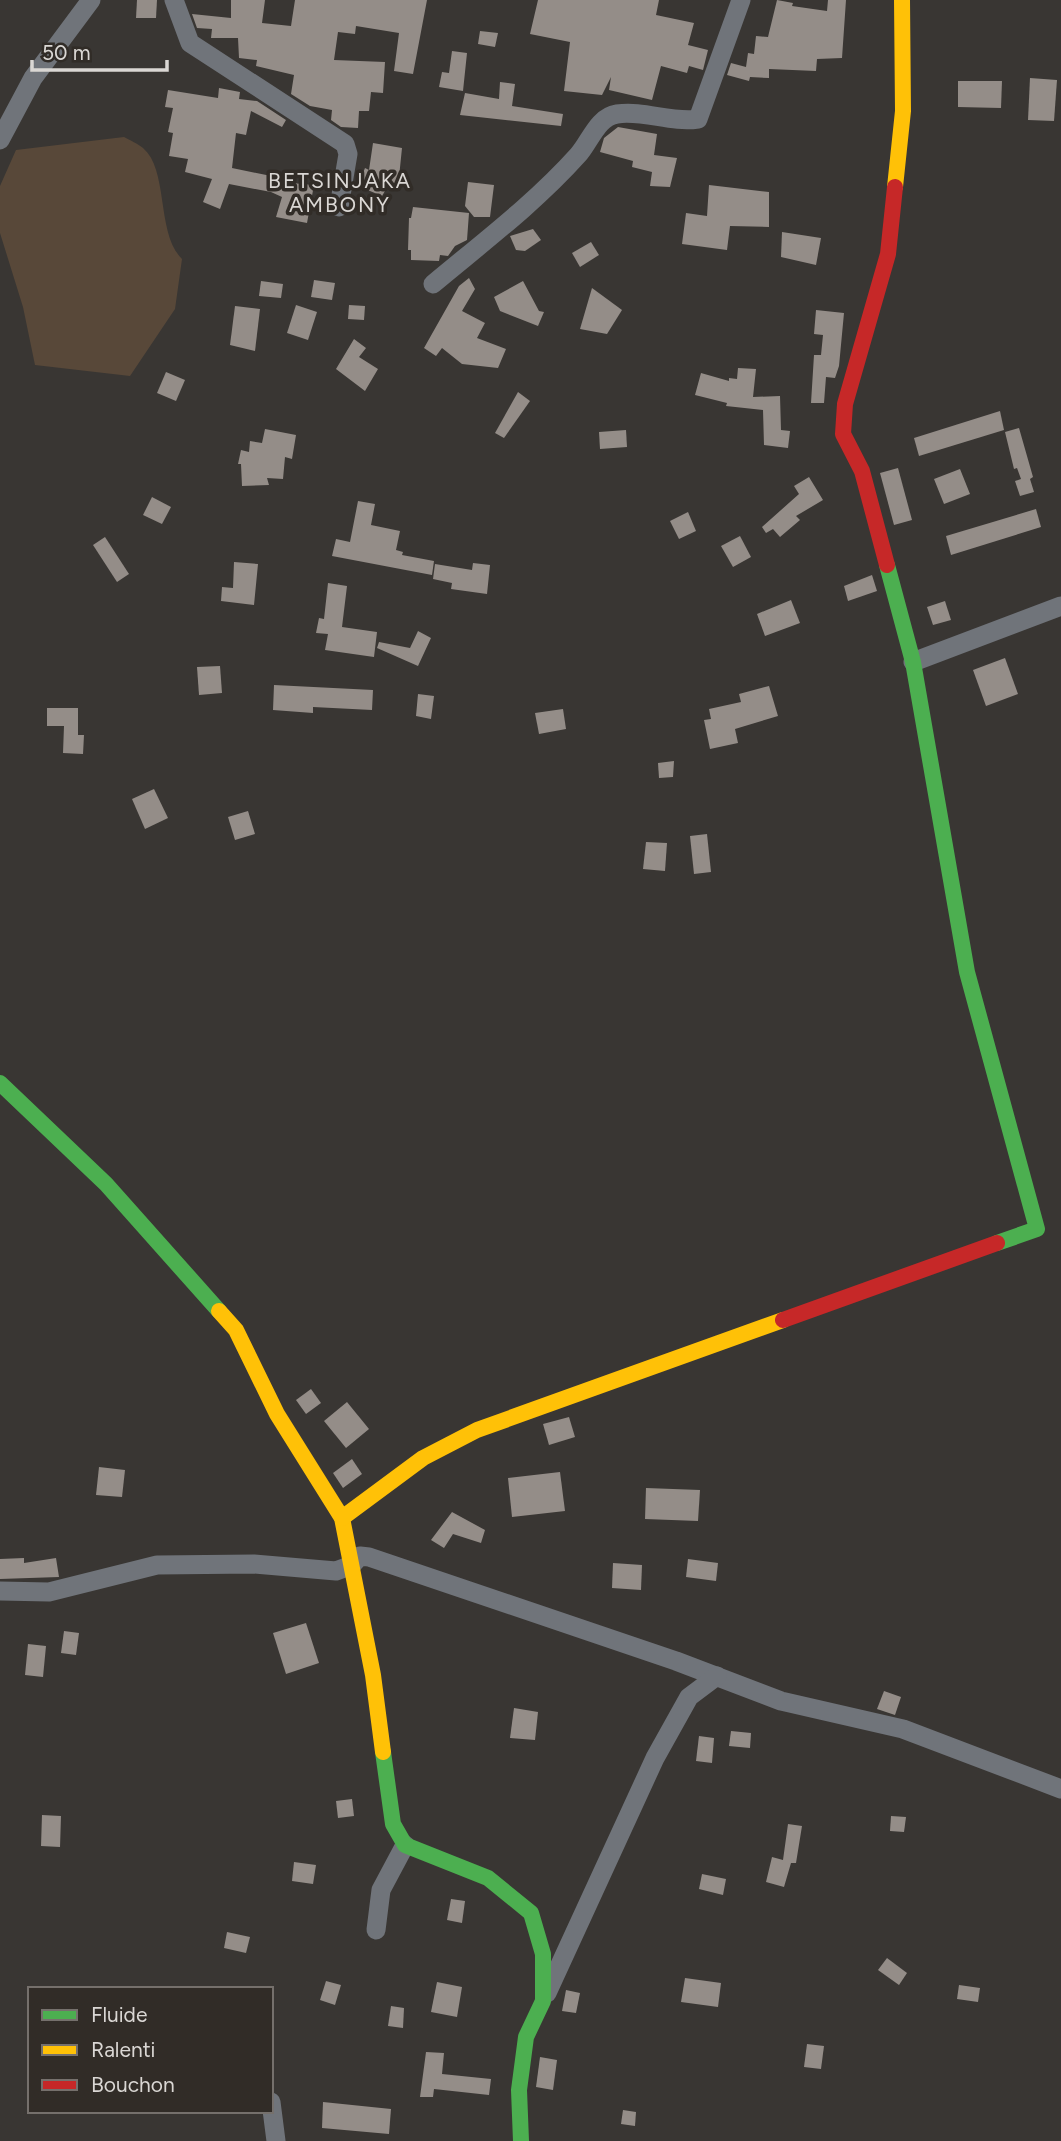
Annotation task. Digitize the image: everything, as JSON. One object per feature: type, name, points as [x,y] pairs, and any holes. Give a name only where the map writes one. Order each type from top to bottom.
[{"type":"street","points":[[0,140],[33,78],[91,0]]},
{"type":"street","points":[[174,0],[190,43],[345,144],[348,154],[339,207]]},
{"type":"street","points":[[433,284],[528,204],[578,155],[596,126],[616,114],[685,121],[698,119],[741,0]]},
{"type":"street","points":[[342,1518],[423,1458],[477,1430],[1037,1229],[967,972],[944,827],[913,662],[862,471],[843,434],[845,404],[888,254],[903,111],[902,0]]},
{"type":"street","points":[[913,662],[1061,606]]},
{"type":"street","points":[[0,1083],[106,1184],[236,1330],[277,1414],[342,1518],[373,1675],[393,1824],[405,1845],[488,1878],[531,1913],[543,1954],[543,2001]]},
{"type":"street","points":[[0,1591],[49,1592],[157,1565],[254,1564],[336,1571],[352,1565],[360,1556],[369,1557],[716,1676],[781,1701],[904,1729],[1061,1789]]},
{"type":"street","points":[[521,2141],[519,2090],[526,2037],[654,1758],[689,1697],[716,1676]]},
{"type":"street","points":[[376,1930],[381,1890],[405,1845]]},
{"type":"street","points":[[272,2113],[276,2141]]},
{"type":"shaded area","points":[[124,137],[143,148],[156,171],[169,234],[182,259],[175,309],[130,376],[35,365],[23,307],[0,233],[0,186],[16,150]]},
{"type":"building","points":[[137,0],[157,0],[156,18],[136,18]]},
{"type":"building","points":[[231,0],[265,0],[262,23],[291,26],[295,0],[427,0],[413,74],[394,71],[399,33],[356,26],[355,34],[338,32],[334,60],[385,62],[383,93],[371,92],[369,111],[359,111],[358,128],[341,127],[331,120],[332,110],[310,106],[291,94],[294,75],[256,66],[257,60],[239,58],[238,38],[211,38],[212,29],[197,28],[192,14],[231,18]]},
{"type":"building","points":[[538,0],[659,0],[656,15],[694,23],[688,45],[708,50],[703,70],[689,66],[687,73],[661,66],[652,100],[609,90],[611,77],[602,95],[564,91],[570,42],[530,34]]},
{"type":"building","points":[[777,0],[793,3],[792,6],[827,11],[828,0],[846,0],[842,58],[817,59],[816,71],[769,69],[769,78],[750,77],[749,81],[727,75],[731,63],[746,67],[748,53],[754,54],[756,36],[768,37]]},
{"type":"building","points":[[480,31],[498,33],[495,47],[478,44]]},
{"type":"building","points":[[452,51],[467,53],[463,91],[439,87],[442,72],[449,73]]},
{"type":"building","points":[[1030,78],[1057,80],[1054,121],[1028,120]]},
{"type":"building","points":[[958,81],[1002,81],[1001,108],[958,107]]},
{"type":"building","points":[[500,82],[515,84],[512,106],[563,114],[561,126],[460,115],[465,93],[499,99]]},
{"type":"building","points":[[219,88],[240,92],[239,99],[257,101],[286,120],[282,127],[251,111],[246,135],[236,133],[232,168],[281,178],[280,182],[314,185],[307,223],[276,217],[282,197],[271,192],[229,184],[220,209],[203,202],[212,179],[185,172],[188,159],[169,156],[173,133],[168,132],[173,108],[165,107],[168,90],[218,98]]},
{"type":"building","points":[[618,127],[657,134],[654,155],[677,158],[670,187],[650,186],[652,172],[632,167],[633,161],[600,152],[604,138]]},
{"type":"building","points":[[373,143],[402,148],[398,187],[388,186],[382,196],[358,186],[365,168],[369,170]]},
{"type":"building","points":[[468,182],[494,185],[490,217],[474,217],[465,206]]},
{"type":"building","points":[[709,185],[769,192],[769,227],[730,226],[727,250],[682,244],[686,213],[707,216]]},
{"type":"building","points":[[413,207],[469,213],[467,240],[455,246],[448,256],[440,255],[439,261],[411,260],[411,250],[408,250],[409,218]]},
{"type":"building","points":[[533,229],[541,240],[525,251],[516,250],[510,236]]},
{"type":"building","points":[[782,232],[821,238],[816,265],[781,257]]},
{"type":"building","points":[[591,242],[599,255],[580,267],[572,253]]},
{"type":"building","points":[[469,278],[475,289],[462,311],[485,323],[477,338],[506,349],[498,368],[462,364],[442,348],[436,356],[424,348],[459,286]]},
{"type":"building","points":[[314,280],[335,283],[332,300],[311,297]]},
{"type":"building","points":[[261,281],[283,284],[281,298],[259,296]]},
{"type":"building","points":[[523,281],[539,311],[544,312],[538,326],[500,311],[494,297]]},
{"type":"building","points":[[592,288],[622,310],[607,334],[580,329]]},
{"type":"building","points":[[296,305],[317,312],[308,340],[287,333]]},
{"type":"building","points":[[349,305],[365,306],[364,320],[348,319]]},
{"type":"building","points":[[235,306],[260,309],[255,351],[230,345]]},
{"type":"building","points":[[816,310],[844,313],[839,366],[835,378],[826,377],[824,403],[811,403],[814,355],[821,355],[823,335],[814,334]]},
{"type":"building","points":[[354,339],[366,348],[359,357],[378,369],[365,391],[336,369]]},
{"type":"building","points":[[738,368],[756,369],[753,397],[780,396],[781,430],[790,431],[788,448],[764,445],[763,410],[726,406],[727,403],[695,395],[701,373],[729,381],[729,378],[737,379]]},
{"type":"building","points":[[166,372],[185,380],[176,401],[157,393]]},
{"type":"building","points":[[518,392],[530,401],[504,438],[495,433]]},
{"type":"building","points":[[1000,411],[1004,430],[919,456],[914,438]]},
{"type":"building","points":[[1019,428],[1033,477],[1030,479],[1034,492],[1020,496],[1015,481],[1021,479],[1017,468],[1014,469],[1005,432]]},
{"type":"building","points":[[265,429],[296,435],[292,459],[285,457],[283,479],[267,478],[269,485],[242,486],[241,464],[238,464],[241,450],[249,452],[250,441],[262,443]]},
{"type":"building","points":[[626,430],[627,447],[600,449],[599,432]]},
{"type":"building","points":[[898,468],[912,520],[894,525],[880,473]]},
{"type":"building","points":[[960,469],[970,494],[944,504],[934,479]]},
{"type":"building","points":[[809,477],[823,500],[796,516],[800,520],[780,537],[773,529],[766,533],[762,527],[799,494],[794,486]]},
{"type":"building","points":[[152,497],[171,507],[162,524],[143,515]]},
{"type":"building","points":[[358,501],[375,504],[371,525],[400,531],[396,550],[403,552],[402,555],[434,561],[432,575],[332,556],[336,539],[350,542]]},
{"type":"building","points":[[1036,509],[1041,527],[951,555],[946,536]]},
{"type":"building","points":[[688,512],[696,531],[679,539],[670,521]]},
{"type":"building","points":[[740,536],[751,557],[733,567],[721,546]]},
{"type":"building","points":[[105,537],[129,574],[117,582],[93,545]]},
{"type":"building","points":[[234,562],[258,564],[254,605],[221,601],[222,587],[233,588]]},
{"type":"building","points":[[473,563],[490,565],[487,594],[451,589],[452,583],[433,579],[435,564],[472,570]]},
{"type":"building","points":[[872,575],[877,591],[848,601],[844,586]]},
{"type":"building","points":[[328,583],[347,586],[342,627],[377,632],[374,657],[325,650],[328,634],[316,633],[319,618],[324,619]]},
{"type":"building","points":[[791,600],[800,623],[765,636],[757,614]]},
{"type":"building","points":[[945,601],[951,620],[933,625],[927,607]]},
{"type":"building","points":[[418,631],[431,638],[418,666],[377,648],[379,642],[410,648]]},
{"type":"building","points":[[1005,658],[1018,694],[986,706],[973,670]]},
{"type":"building","points":[[220,666],[222,693],[199,695],[197,667]]},
{"type":"building","points":[[274,685],[373,690],[372,710],[313,707],[313,713],[273,710]]},
{"type":"building","points":[[769,686],[778,716],[735,729],[738,743],[710,749],[704,720],[711,719],[709,709],[741,702],[739,694]]},
{"type":"building","points":[[418,694],[434,696],[431,719],[416,716]]},
{"type":"building","points":[[47,708],[78,708],[78,735],[84,735],[83,754],[63,753],[64,726],[47,726]]},
{"type":"building","points":[[563,709],[566,729],[539,734],[535,713]]},
{"type":"building","points":[[674,761],[673,777],[659,778],[658,763]]},
{"type":"building","points":[[154,789],[168,818],[145,829],[132,799]]},
{"type":"building","points":[[248,811],[255,834],[235,840],[228,817]]},
{"type":"building","points":[[707,834],[711,872],[694,874],[690,836]]},
{"type":"building","points":[[646,842],[667,843],[665,871],[643,869]]},
{"type":"building","points":[[311,1389],[321,1403],[306,1414],[296,1400]]},
{"type":"building","points":[[347,1402],[369,1429],[346,1448],[324,1421]]},
{"type":"building","points":[[569,1417],[575,1437],[549,1445],[543,1424]]},
{"type":"building","points":[[352,1459],[362,1474],[343,1488],[333,1473]]},
{"type":"building","points":[[99,1467],[125,1470],[122,1497],[96,1495]]},
{"type":"building","points":[[560,1472],[565,1511],[512,1517],[508,1478]]},
{"type":"building","points":[[646,1488],[700,1490],[698,1521],[645,1519]]},
{"type":"building","points":[[452,1512],[485,1530],[481,1543],[453,1534],[444,1548],[431,1540]]},
{"type":"building","points":[[24,1558],[24,1563],[56,1558],[59,1577],[0,1579],[0,1559]]},
{"type":"building","points":[[688,1559],[718,1563],[716,1581],[686,1577]]},
{"type":"building","points":[[613,1563],[642,1565],[641,1590],[612,1588]]},
{"type":"building","points":[[306,1623],[319,1663],[286,1674],[273,1633]]},
{"type":"building","points":[[64,1631],[79,1633],[76,1655],[61,1653]]},
{"type":"building","points":[[28,1644],[46,1646],[43,1677],[25,1675]]},
{"type":"building","points":[[884,1691],[901,1697],[895,1715],[877,1709]]},
{"type":"building","points":[[514,1708],[538,1712],[535,1740],[510,1738]]},
{"type":"building","points":[[731,1731],[751,1733],[750,1748],[729,1746]]},
{"type":"building","points":[[699,1736],[714,1738],[712,1763],[696,1761]]},
{"type":"building","points":[[352,1799],[354,1816],[338,1818],[336,1801]]},
{"type":"building","points":[[42,1815],[61,1816],[60,1847],[41,1846]]},
{"type":"building","points":[[891,1816],[906,1817],[904,1832],[890,1831]]},
{"type":"building","points":[[788,1824],[802,1826],[796,1863],[791,1863],[784,1887],[766,1882],[772,1857],[783,1860]]},
{"type":"building","points":[[294,1862],[316,1865],[313,1884],[292,1881]]},
{"type":"building","points":[[702,1874],[726,1879],[723,1895],[699,1889]]},
{"type":"building","points":[[451,1899],[465,1901],[462,1923],[447,1920]]},
{"type":"building","points":[[227,1932],[250,1937],[246,1953],[224,1948]]},
{"type":"building","points":[[887,1958],[907,1973],[899,1985],[878,1970]]},
{"type":"building","points":[[685,1978],[721,1983],[718,2007],[681,2002]]},
{"type":"building","points":[[326,1981],[341,1985],[335,2005],[320,2000]]},
{"type":"building","points":[[437,1982],[462,1987],[457,2017],[431,2012]]},
{"type":"building","points":[[959,1985],[980,1988],[978,2002],[957,1999]]},
{"type":"building","points":[[566,1990],[580,1993],[576,2013],[562,2011]]},
{"type":"building","points":[[391,2006],[404,2008],[403,2028],[388,2026]]},
{"type":"building","points":[[807,2044],[824,2046],[821,2069],[804,2067]]},
{"type":"building","points":[[426,2052],[444,2053],[442,2074],[491,2079],[489,2095],[434,2089],[433,2097],[420,2097]]},
{"type":"building","points":[[540,2057],[557,2060],[553,2090],[536,2087]]},
{"type":"building","points":[[323,2102],[391,2109],[389,2134],[322,2128]]},
{"type":"building","points":[[623,2110],[636,2112],[635,2126],[621,2124]]},
{"type":"traffic: fast","points":[[887,565],[913,662],[967,972],[1037,1229],[997,1243]]},
{"type":"traffic: fast","points":[[0,1083],[106,1184],[219,1311]]},
{"type":"traffic: fast","points":[[383,1752],[393,1824],[405,1845],[488,1878],[531,1913],[543,1954],[543,2001],[526,2037],[519,2090],[521,2141]]},
{"type":"traffic: slow","points":[[895,187],[903,111],[902,0]]},
{"type":"traffic: slow","points":[[219,1311],[236,1330],[277,1414],[342,1518],[373,1675],[383,1752]]},
{"type":"traffic: slow","points":[[342,1518],[423,1458],[477,1430],[783,1320]]},
{"type":"traffic: jam","points":[[887,565],[862,471],[843,434],[845,404],[888,254],[895,187]]},
{"type":"traffic: jam","points":[[783,1320],[997,1243]]},
{"type":"district","name":"BETSINJAKA AMBONY","points":[[340,192]]}]
